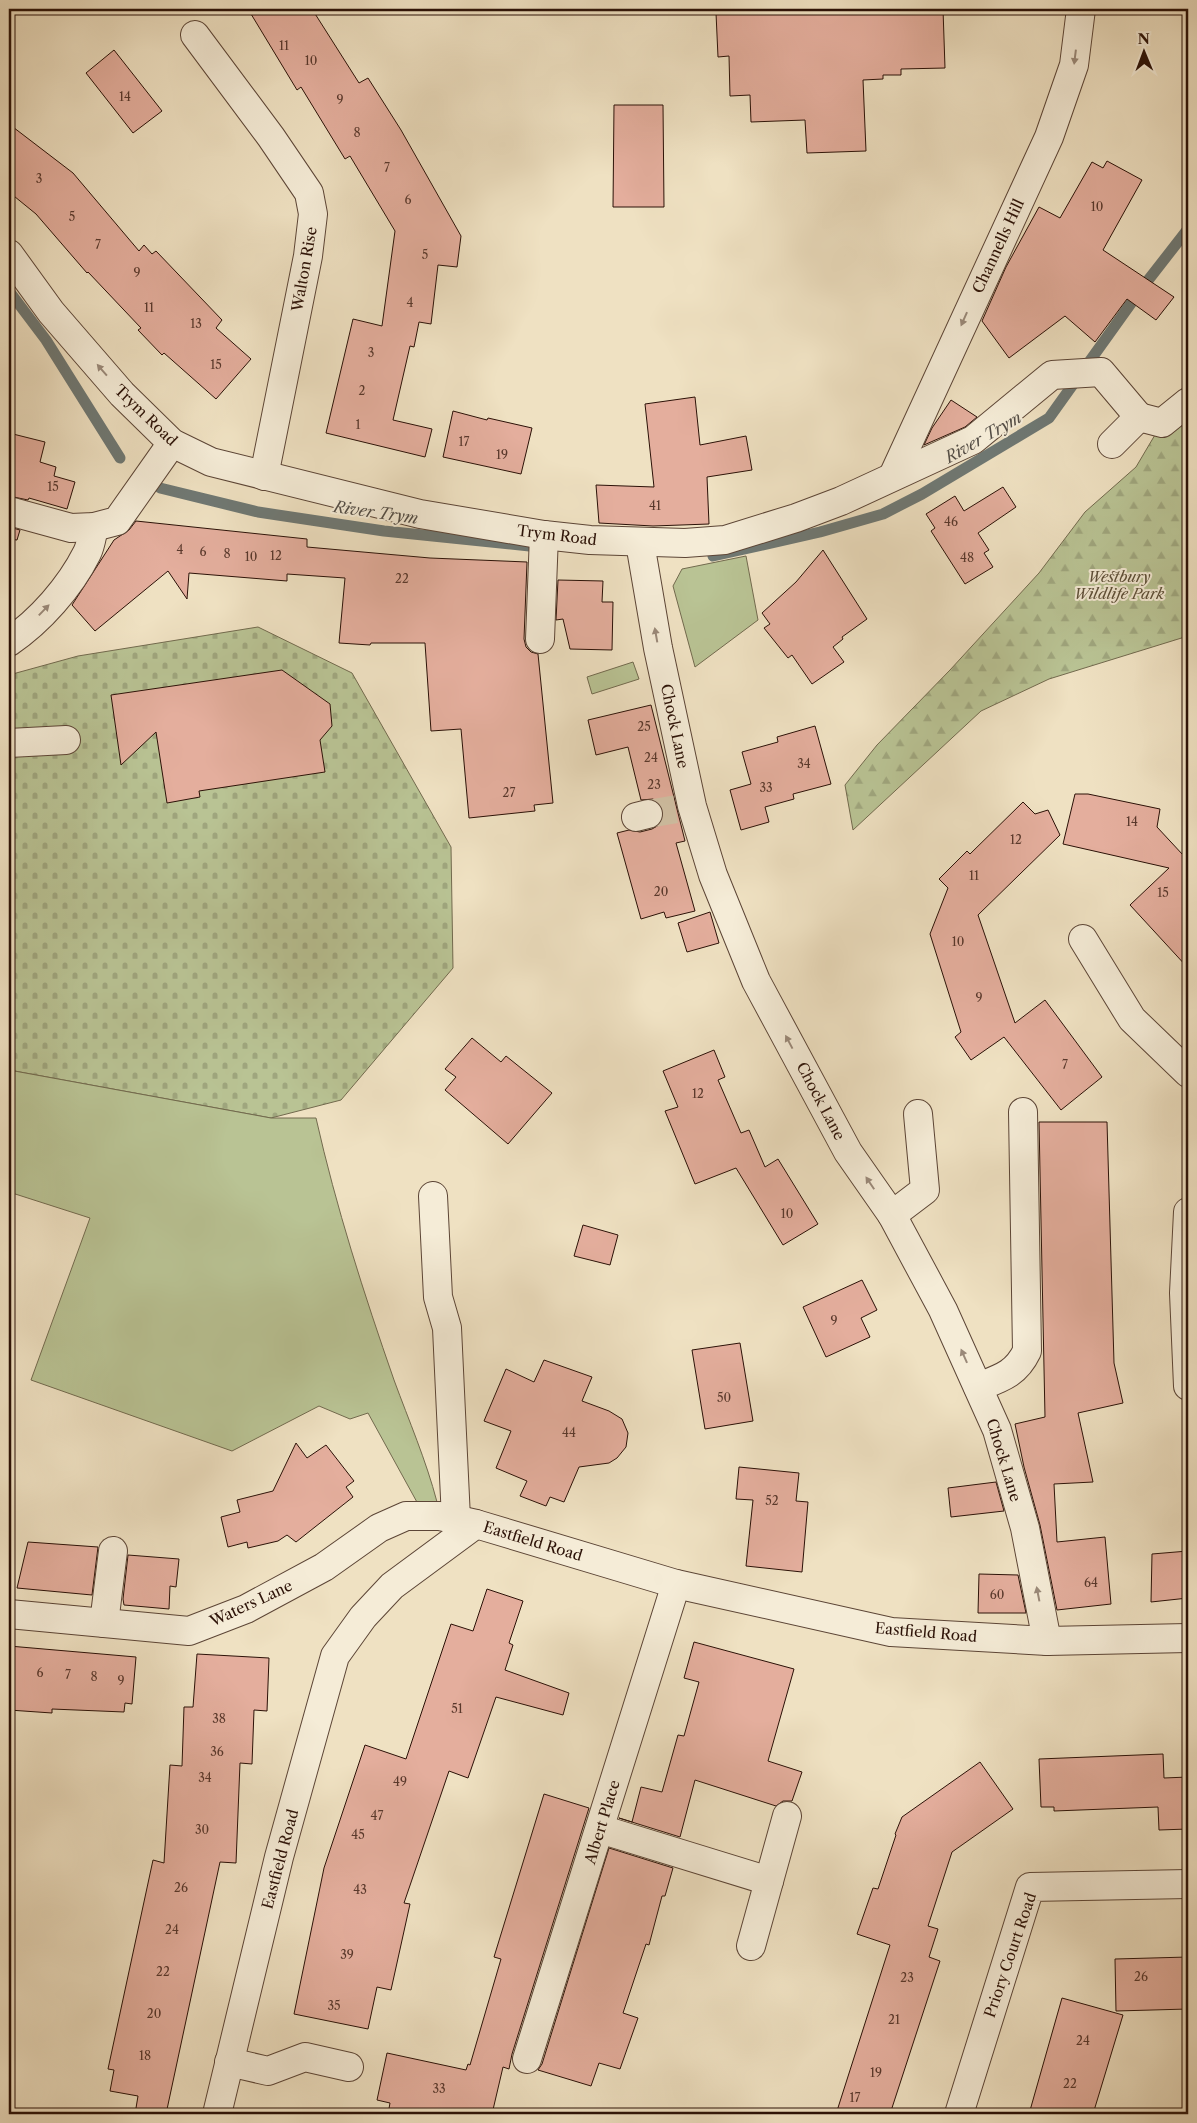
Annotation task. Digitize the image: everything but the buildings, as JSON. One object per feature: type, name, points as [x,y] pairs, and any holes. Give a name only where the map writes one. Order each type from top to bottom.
[{"type":"street","name":"Channells Hill","points":[[893,476],[1049,137],[1074,65],[1081,9]]},
{"type":"street","name":"Walton Rise","points":[[195,35],[271,137],[309,193],[313,214],[308,256],[264,476]]},
{"type":"street","name":"Trym Road","points":[[9,254],[51,312],[122,394],[172,443],[211,462],[264,476],[420,514],[544,534],[640,543],[685,543],[725,540],[796,518],[841,501],[973,440],[1052,375],[1101,372],[1139,417]]},
{"type":"street","points":[[1112,444],[1139,417],[1162,423],[1188,402]]},
{"type":"street","points":[[9,511],[72,528],[94,527],[117,521],[172,443]]},
{"type":"street","points":[[9,642],[21,634],[61,592],[88,552],[94,527]]},
{"type":"street","points":[[540,639],[544,534]]},
{"type":"street","name":"Chock Lane","points":[[640,543],[685,807],[756,981],[848,1152],[892,1215],[944,1310],[978,1386],[997,1430],[1025,1528],[1047,1642]]},
{"type":"street","points":[[9,743],[66,740]]},
{"type":"street","points":[[1083,939],[1132,1018],[1188,1073]]},
{"type":"street","points":[[978,1386],[1007,1375],[1021,1363],[1027,1351],[1023,1112]]},
{"type":"street","points":[[892,1215],[925,1190],[918,1114]]},
{"type":"street","points":[[432,1196],[438,1297],[447,1328],[466,1521]]},
{"type":"street","points":[[1188,1212],[1184,1293],[1188,1386]]},
{"type":"street","name":"Waters Lane","points":[[9,1614],[189,1631],[246,1609],[324,1567],[379,1528],[406,1516],[440,1516],[466,1521]]},
{"type":"street","name":"Eastfield Road","points":[[217,2114],[279,1857],[335,1656],[363,1617],[392,1586],[466,1521],[676,1584],[891,1632],[1047,1642],[1188,1638]]},
{"type":"street","points":[[104,1623],[113,1551]]},
{"type":"street","name":"Albert Place","points":[[527,2060],[600,1830],[653,1689],[676,1584]]},
{"type":"street","points":[[751,1946],[787,1816]]},
{"type":"street","points":[[600,1830],[769,1881]]},
{"type":"street","name":"Priory Court Road","points":[[959,2114],[1030,1887],[1188,1884]]},
{"type":"street","points":[[229,2062],[268,2072],[305,2057],[349,2067]]},
{"type":"green space","name":"Westbury Wildlife Park","points":[[1188,412],[1188,636],[1049,679],[981,711],[853,830],[845,785],[877,745],[950,670],[1039,573],[1085,512],[1136,467],[1162,423]]},
{"type":"green space","points":[[746,556],[758,620],[695,667],[673,586],[682,569]]},
{"type":"green space","points":[[258,627],[352,673],[451,847],[453,968],[341,1100],[271,1118],[9,1070],[9,675],[78,656]]},
{"type":"green space","points":[[633,662],[639,679],[592,694],[587,677]]},
{"type":"green space","points":[[9,1070],[271,1118],[316,1118],[332,1184],[361,1283],[394,1380],[423,1456],[437,1502],[418,1504],[368,1413],[350,1419],[319,1406],[232,1451],[31,1380],[90,1218],[9,1192]]},
{"type":"waterway","name":"River Trym","points":[[713,556],[820,532],[883,514],[922,494],[1049,418],[1142,288],[1188,229]]},
{"type":"waterway","name":"River Trym","points":[[9,291],[46,340],[120,458]]},
{"type":"waterway","name":"River Trym","points":[[160,488],[258,512],[384,531],[539,547]]},
{"type":"tunnel","points":[[648,814],[677,809]]}]
